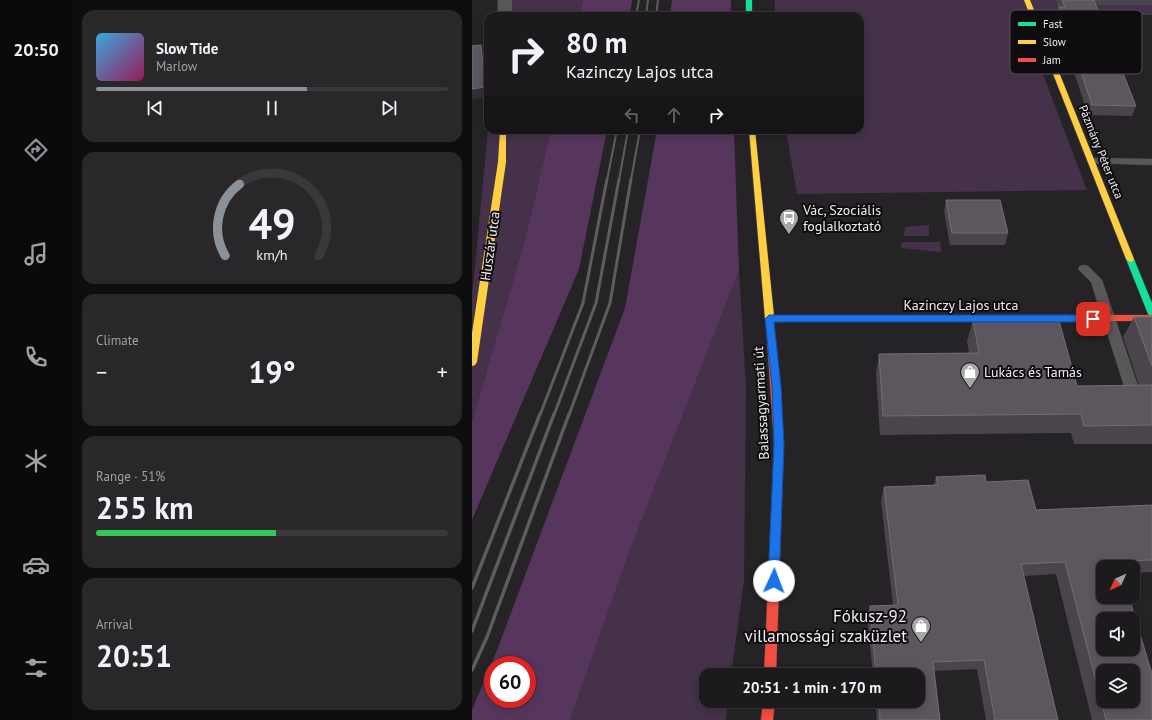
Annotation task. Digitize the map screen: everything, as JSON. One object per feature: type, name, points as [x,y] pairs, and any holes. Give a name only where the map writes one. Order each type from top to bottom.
[{"type":"street","points":[[505,0],[505,12]]},
{"type":"street","points":[[749,0],[750,12]]},
{"type":"street","name":"Pázmány Péter utca","points":[[1027,0],[1031,10]]},
{"type":"street","name":"Pázmány Péter utca","points":[[1057,74],[1152,314]]},
{"type":"street","name":"Huszár utca","points":[[472,362],[502,162],[503,134]]},
{"type":"street","name":"Balassagyarmati út","points":[[752,134],[776,386],[779,444],[770,668]]},
{"type":"street","name":"Kazinczy Lajos utca","points":[[769,319],[1152,318]]},
{"type":"street","points":[[767,720],[768,708]]},
{"type":"lane","points":[[1092,162],[1152,162]]},
{"type":"lane","points":[[1084,269],[1096,280],[1131,386]]},
{"type":"shaded area","points":[[501,0],[583,0],[580,12],[500,12]]},
{"type":"shaded area","points":[[583,0],[632,0],[630,12],[580,12]]},
{"type":"shaded area","points":[[672,0],[731,0],[731,12],[670,12]]},
{"type":"shaded area","points":[[775,0],[1152,0],[1152,15],[1142,15],[1142,10],[1010,10],[1010,74],[1043,74],[1087,190],[797,194],[787,134],[864,134],[864,12],[775,12]]},
{"type":"shaded area","points":[[488,134],[550,134],[524,243],[472,421],[472,297]]},
{"type":"shaded area","points":[[550,134],[606,134],[579,269],[472,520],[472,421],[524,243]]},
{"type":"shaded area","points":[[656,134],[734,134],[739,271],[629,553],[570,720],[472,720],[472,710],[484,681],[484,708],[536,708],[536,656],[494,656],[625,308]]},
{"type":"shaded area","points":[[929,225],[929,236],[904,236],[905,227]]},
{"type":"shaded area","points":[[902,242],[940,242],[941,252],[901,248]]},
{"type":"shaded area","points":[[739,271],[746,388],[744,580],[732,668],[699,668],[699,708],[727,708],[726,720],[570,720],[629,553]]},
{"type":"building","points":[[1062,0],[1094,0],[1098,10],[1060,10],[1059,7],[1065,7]]},
{"type":"building","points":[[481,45],[484,87],[472,89],[472,46]]},
{"type":"building","points":[[1082,74],[1123,74],[1136,106],[1092,105]]},
{"type":"building","points":[[946,200],[1000,200],[1008,233],[952,233]]},
{"type":"building","name":"Lukács és Tamás","points":[[1058,317],[1077,386],[1152,385],[1152,425],[1084,426],[1081,414],[883,416],[879,354],[979,353],[973,320]]},
{"type":"building","points":[[1134,317],[1152,317],[1152,366]]},
{"type":"building","points":[[985,475],[986,482],[1028,480],[1036,510],[1152,505],[1152,560],[1096,560],[1096,604],[1131,604],[1133,612],[1096,612],[1096,656],[1140,656],[1140,634],[1152,674],[1152,720],[1106,720],[1103,708],[1140,708],[1140,664],[1096,664],[1096,681],[1065,562],[1021,564],[1058,720],[995,720],[984,660],[933,662],[940,720],[880,720],[879,708],[925,708],[925,668],[875,668],[870,606],[898,605],[884,487],[938,485],[936,477]]},
{"type":"railway","points":[[637,12],[639,0]]},
{"type":"railway","points":[[646,12],[648,0]]},
{"type":"railway","points":[[656,12],[658,0]]},
{"type":"railway","points":[[607,180],[616,134]]},
{"type":"railway","points":[[619,180],[627,134]]},
{"type":"railway","points":[[631,180],[639,134]]},
{"type":"railway","points":[[540,415],[583,303],[607,179]]},
{"type":"railway","points":[[554,415],[596,303],[619,179]]},
{"type":"railway","points":[[569,415],[610,303],[631,179]]},
{"type":"railway","points":[[472,588],[540,414]]},
{"type":"railway","points":[[472,631],[554,414]]},
{"type":"railway","points":[[472,670],[487,637],[569,414]]},
{"type":"traffic: fast","points":[[749,0],[749,12]]},
{"type":"traffic: fast","points":[[1130,259],[1152,314]]},
{"type":"traffic: slow","points":[[1027,0],[1031,10]]},
{"type":"traffic: slow","points":[[1056,74],[1130,259]]},
{"type":"traffic: slow","points":[[472,362],[502,162],[503,134]]},
{"type":"traffic: slow","points":[[752,134],[770,324]]},
{"type":"traffic: slow","points":[[769,319],[1014,318]]},
{"type":"traffic: jam","points":[[1014,318],[1152,318]]},
{"type":"traffic: jam","points":[[770,324],[779,444],[770,668]]},
{"type":"traffic: jam","points":[[767,720],[768,708]]},
{"type":"place","name":"Vác, Szociális foglalkoztató","points":[[789,235]]},
{"type":"place","name":"Lukács és Tamás","points":[[970,389]]},
{"type":"place","name":"Fókusz-92 villamossági szaküzlet","points":[[921,643]]},
{"type":"route","points":[[774,581],[779,444],[776,386],[769,319],[1093,319]]}]
